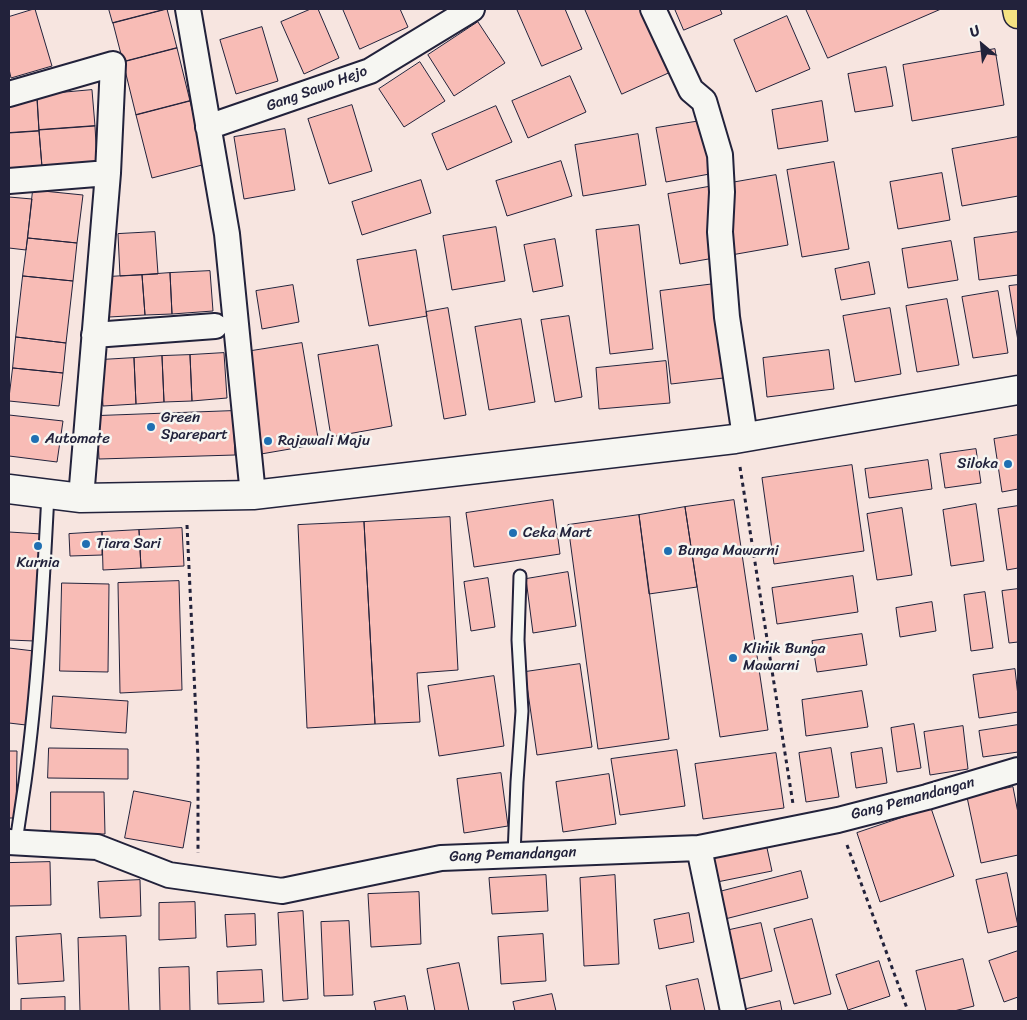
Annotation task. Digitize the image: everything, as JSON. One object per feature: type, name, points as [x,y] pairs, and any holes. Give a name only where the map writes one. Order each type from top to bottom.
[{"type":"highway","points":[[1016,9],[1018,14]]},
{"type":"main road","points":[[9,489],[81,498],[253,495],[740,438],[1018,390]]},
{"type":"street","points":[[188,9],[227,234],[253,495]]},
{"type":"street","name":"Gang Sawo Hejo","points":[[208,127],[370,71],[472,9]]},
{"type":"street","points":[[653,9],[691,90],[704,102],[720,155],[722,192],[720,232],[740,438]]},
{"type":"street","points":[[9,94],[113,64],[108,173],[81,498]]},
{"type":"street","points":[[9,180],[108,173]]},
{"type":"street","points":[[94,335],[214,326]]},
{"type":"street","name":"Gang Pemandangan","points":[[12,842],[97,847],[169,875],[282,891],[441,858],[699,848],[838,820],[1018,770]]},
{"type":"street","points":[[699,848],[733,1011]]},
{"type":"lane","points":[[12,842],[25,782],[38,660],[48,494]]},
{"type":"lane","points":[[514,855],[522,711],[518,640],[520,576]]},
{"type":"path","points":[[740,438],[748,514],[797,828]]},
{"type":"path","points":[[187,496],[187,537],[198,759],[197,879]]},
{"type":"path","points":[[838,820],[908,1011]]},
{"type":"building","points":[[35,9],[52,66],[11,78],[9,69],[9,17]]},
{"type":"building","points":[[109,9],[167,9],[113,23]]},
{"type":"building","points":[[167,9],[177,48],[123,62],[113,23]]},
{"type":"building","points":[[311,9],[318,9],[339,58],[304,74],[281,22]]},
{"type":"building","points":[[343,9],[400,9],[408,27],[360,49]]},
{"type":"building","points":[[517,9],[565,9],[582,49],[542,66]]},
{"type":"building","points":[[585,9],[648,9],[675,70],[622,94]]},
{"type":"building","points":[[675,9],[720,9],[722,14],[684,30]]},
{"type":"building","points":[[806,9],[941,9],[828,58]]},
{"type":"building","points":[[787,16],[810,69],[756,92],[734,40]]},
{"type":"building","points":[[478,22],[505,63],[454,96],[428,55]]},
{"type":"building","points":[[262,27],[278,81],[236,94],[220,40]]},
{"type":"building","points":[[177,48],[190,101],[136,115],[123,62]]},
{"type":"building","points":[[995,49],[1004,105],[912,121],[903,65]]},
{"type":"building","points":[[420,62],[445,101],[404,127],[379,89]]},
{"type":"building","points":[[886,67],[893,106],[855,112],[848,74]]},
{"type":"building","points":[[570,76],[586,112],[528,138],[512,101]]},
{"type":"building","points":[[92,90],[95,126],[39,130],[37,95]]},
{"type":"building","points":[[37,100],[39,131],[9,133],[9,102]]},
{"type":"building","points":[[190,101],[206,164],[152,178],[136,115]]},
{"type":"building","points":[[822,101],[828,141],[778,149],[772,110]]},
{"type":"building","points":[[352,105],[372,171],[329,184],[308,119]]},
{"type":"building","points":[[496,106],[512,142],[447,170],[432,134]]},
{"type":"building","points":[[707,120],[715,173],[666,182],[656,128]]},
{"type":"building","points":[[95,126],[97,162],[42,167],[39,130]]},
{"type":"building","points":[[285,129],[295,190],[244,199],[234,137]]},
{"type":"building","points":[[39,131],[42,167],[9,169],[9,133]]},
{"type":"building","points":[[638,134],[646,185],[583,196],[575,145]]},
{"type":"building","points":[[1018,137],[1018,196],[962,206],[952,149]]},
{"type":"building","points":[[561,161],[572,196],[507,216],[496,181]]},
{"type":"building","points":[[834,162],[849,249],[802,257],[787,170]]},
{"type":"building","points":[[942,173],[950,220],[898,229],[890,182]]},
{"type":"building","points":[[776,175],[788,245],[680,264],[668,194]]},
{"type":"building","points":[[421,180],[431,213],[362,235],[352,202]]},
{"type":"building","points":[[33,190],[83,195],[77,243],[28,238]]},
{"type":"building","points":[[9,197],[32,199],[26,250],[9,248]]},
{"type":"building","points":[[639,225],[653,349],[610,354],[596,230]]},
{"type":"building","points":[[496,227],[505,281],[452,290],[443,236]]},
{"type":"building","points":[[155,232],[158,274],[120,276],[118,234]]},
{"type":"building","points":[[1018,232],[1018,275],[979,280],[974,238]]},
{"type":"building","points":[[28,238],[77,243],[73,281],[23,276]]},
{"type":"building","points":[[555,239],[563,286],[533,292],[524,245]]},
{"type":"building","points":[[951,241],[958,280],[908,288],[902,249]]},
{"type":"building","points":[[416,250],[427,316],[369,326],[357,260]]},
{"type":"building","points":[[869,262],[875,294],[841,300],[835,269]]},
{"type":"building","points":[[210,271],[213,311],[172,314],[170,273]]},
{"type":"building","points":[[170,273],[172,314],[145,315],[142,275]]},
{"type":"building","points":[[142,275],[145,315],[109,317],[107,277]]},
{"type":"building","points":[[23,276],[73,281],[66,343],[16,337]]},
{"type":"building","points":[[722,283],[732,377],[671,384],[660,291]]},
{"type":"building","points":[[293,285],[299,322],[262,329],[256,291]]},
{"type":"building","points":[[1018,285],[1018,341],[1009,286]]},
{"type":"building","points":[[998,291],[1008,353],[973,358],[962,297]]},
{"type":"building","points":[[947,299],[959,365],[917,372],[906,306]]},
{"type":"building","points":[[448,308],[466,415],[444,419],[426,312]]},
{"type":"building","points":[[890,308],[901,374],[855,382],[843,316]]},
{"type":"building","points":[[569,316],[582,397],[555,402],[541,320]]},
{"type":"building","points":[[521,319],[535,402],[489,410],[475,327]]},
{"type":"building","points":[[16,337],[66,343],[63,373],[13,368]]},
{"type":"building","points":[[302,343],[319,444],[261,454],[245,352]]},
{"type":"building","points":[[378,345],[392,426],[331,437],[318,355]]},
{"type":"building","points":[[829,350],[834,389],[767,397],[763,358]]},
{"type":"building","points":[[224,353],[227,398],[192,401],[190,355]]},
{"type":"building","points":[[190,355],[192,401],[164,402],[162,356]]},
{"type":"building","points":[[162,356],[164,402],[136,404],[134,358]]},
{"type":"building","points":[[134,358],[136,404],[103,406],[100,360]]},
{"type":"building","points":[[666,361],[670,403],[599,409],[596,368]]},
{"type":"building","points":[[13,368],[63,373],[59,406],[9,401]]},
{"type":"building","points":[[233,411],[235,455],[99,459],[97,416]]},
{"type":"building","name":"Automate","points":[[9,415],[63,421],[57,462],[9,456]]},
{"type":"building","name":"Siloka","points":[[1018,435],[1018,489],[1002,492],[994,439]]},
{"type":"building","points":[[976,449],[981,483],[945,488],[940,454]]},
{"type":"building","points":[[928,460],[932,489],[869,498],[865,469]]},
{"type":"building","points":[[852,465],[864,551],[774,564],[762,478]]},
{"type":"building","name":"Ceka Mart","points":[[553,500],[560,554],[474,567],[466,513]]},
{"type":"building","name":"Klinik Bunga Mawarni","points":[[734,500],[768,730],[720,737],[685,507]]},
{"type":"building","points":[[976,504],[984,561],[951,566],[943,510]]},
{"type":"building","points":[[1018,506],[1018,568],[1007,570],[998,509]]},
{"type":"building","name":"Bunga Mawarni","points":[[685,507],[697,587],[649,594],[639,515]]},
{"type":"building","points":[[902,508],[912,575],[877,580],[867,514]]},
{"type":"building","points":[[639,515],[669,739],[598,749],[568,525]]},
{"type":"building","points":[[450,517],[458,670],[417,673],[420,722],[375,724],[364,522]]},
{"type":"building","points":[[364,522],[375,724],[307,728],[298,525]]},
{"type":"building","points":[[182,528],[184,566],[141,568],[139,530]]},
{"type":"building","points":[[139,530],[141,568],[103,570],[102,532]]},
{"type":"building","points":[[9,532],[42,534],[34,641],[9,640]]},
{"type":"building","name":"Tiara Sari","points":[[102,532],[102,555],[70,556],[69,534]]},
{"type":"building","points":[[568,572],[576,626],[533,633],[526,579]]},
{"type":"building","points":[[853,576],[858,612],[777,624],[772,588]]},
{"type":"building","points":[[488,578],[495,627],[471,631],[464,582]]},
{"type":"building","points":[[179,581],[182,690],[120,693],[118,583]]},
{"type":"building","points":[[62,583],[109,584],[108,672],[60,671]]},
{"type":"building","points":[[1018,589],[1018,642],[1009,643],[1002,591]]},
{"type":"building","points":[[985,592],[993,648],[971,651],[964,595]]},
{"type":"building","points":[[932,602],[936,631],[900,637],[896,608]]},
{"type":"building","points":[[862,634],[867,665],[817,672],[812,641]]},
{"type":"building","points":[[9,648],[34,651],[26,725],[9,723]]},
{"type":"building","points":[[580,664],[592,747],[537,755],[525,672]]},
{"type":"building","points":[[1015,669],[1018,712],[979,718],[973,675]]},
{"type":"building","points":[[494,676],[504,746],[439,756],[428,686]]},
{"type":"building","points":[[862,691],[868,727],[806,736],[802,700]]},
{"type":"building","points":[[53,696],[128,701],[126,733],[51,728]]},
{"type":"building","points":[[914,724],[921,768],[897,772],[891,728]]},
{"type":"building","points":[[1018,725],[1018,752],[983,757],[979,731]]},
{"type":"building","points":[[963,726],[968,769],[930,775],[924,732]]},
{"type":"building","points":[[49,748],[128,749],[128,779],[48,778]]},
{"type":"building","points":[[831,748],[839,797],[806,802],[799,753]]},
{"type":"building","points":[[882,748],[887,783],[856,788],[851,753]]},
{"type":"building","points":[[677,750],[685,806],[620,815],[611,759]]},
{"type":"building","points":[[9,751],[17,751],[16,818],[9,818]]},
{"type":"building","points":[[776,753],[784,808],[703,819],[695,764]]},
{"type":"building","points":[[501,773],[508,826],[464,833],[457,779]]},
{"type":"building","points":[[609,774],[616,824],[563,832],[556,782]]},
{"type":"building","points":[[1013,787],[1018,813],[1018,855],[981,863],[967,797]]},
{"type":"building","points":[[134,791],[191,802],[183,848],[125,838]]},
{"type":"building","points":[[51,792],[104,792],[105,834],[51,834]]},
{"type":"building","points":[[931,808],[954,876],[880,902],[857,833]]},
{"type":"building","points":[[767,848],[772,871],[717,882],[713,858]]},
{"type":"building","points":[[50,862],[51,905],[9,906],[9,863]]},
{"type":"building","points":[[801,871],[808,898],[725,919],[719,892]]},
{"type":"building","points":[[1007,873],[1018,926],[988,933],[976,880]]},
{"type":"building","points":[[546,875],[548,911],[492,914],[489,878]]},
{"type":"building","points":[[615,875],[619,964],[584,966],[580,878]]},
{"type":"building","points":[[140,880],[141,916],[100,918],[98,882]]},
{"type":"building","points":[[419,892],[421,944],[371,947],[368,894]]},
{"type":"building","points":[[195,902],[196,938],[159,940],[159,903]]},
{"type":"building","points":[[303,911],[308,999],[283,1001],[278,913]]},
{"type":"building","points":[[689,913],[694,942],[659,949],[654,920]]},
{"type":"building","points":[[255,914],[256,945],[227,947],[225,915]]},
{"type":"building","points":[[812,919],[831,994],[794,1004],[774,929]]},
{"type":"building","points":[[349,921],[353,995],[324,996],[321,922]]},
{"type":"building","points":[[761,923],[772,971],[736,980],[725,931]]},
{"type":"building","points":[[61,934],[64,981],[18,984],[16,937]]},
{"type":"building","points":[[543,934],[546,981],[501,984],[498,937]]},
{"type":"building","points":[[126,936],[129,1011],[80,1011],[78,938]]},
{"type":"building","points":[[1018,951],[1018,997],[1004,1002],[989,961]]},
{"type":"building","points":[[963,959],[974,1006],[954,1011],[926,1011],[916,971]]},
{"type":"building","points":[[879,961],[890,996],[848,1010],[836,975]]},
{"type":"building","points":[[459,963],[469,1011],[435,1011],[427,969]]},
{"type":"building","points":[[189,967],[190,1011],[160,1011],[159,968]]},
{"type":"building","points":[[262,970],[264,1002],[218,1004],[217,972]]},
{"type":"building","points":[[698,979],[705,1011],[671,1011],[666,986]]},
{"type":"building","points":[[552,994],[556,1011],[515,1011],[513,1002]]},
{"type":"building","points":[[405,996],[408,1011],[376,1011],[374,1002]]},
{"type":"building","points":[[65,997],[65,1011],[21,1011],[21,999]]},
{"type":"building","points":[[780,1001],[782,1011],[742,1010]]},
{"type":"place","name":"Green Sparepart","points":[[151,427]]},
{"type":"place","name":"Automate","points":[[35,439]]},
{"type":"place","name":"Rajawali Maju","points":[[268,441]]},
{"type":"place","name":"Siloka","points":[[1008,464]]},
{"type":"place","name":"Ceka Mart","points":[[513,533]]},
{"type":"place","name":"Tiara Sari","points":[[86,544]]},
{"type":"place","name":"Kurnia","points":[[38,546]]},
{"type":"place","name":"Bunga Mawarni","points":[[668,551]]},
{"type":"place","name":"Klinik Bunga Mawarni","points":[[733,658]]}]
